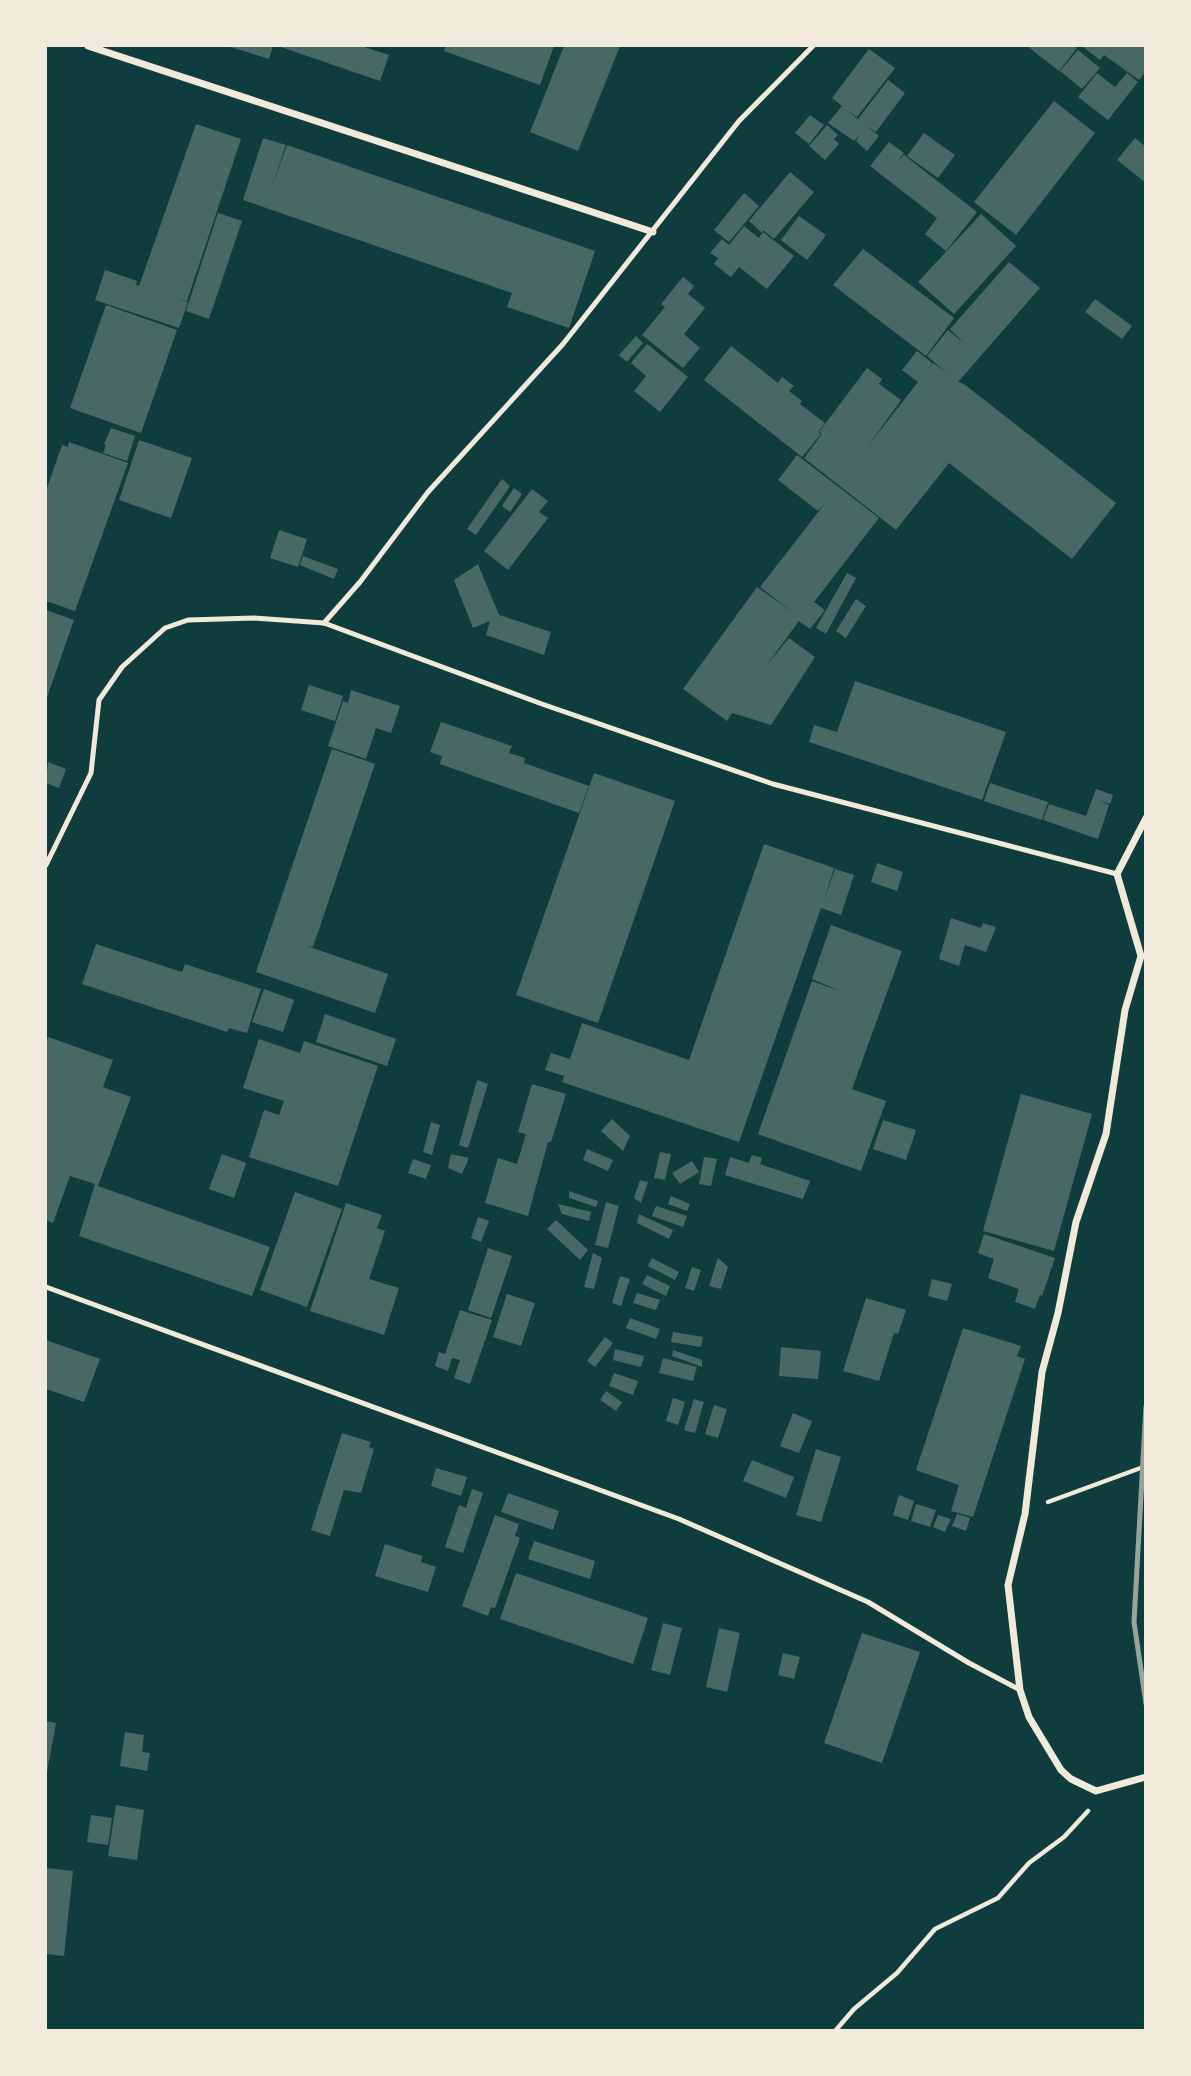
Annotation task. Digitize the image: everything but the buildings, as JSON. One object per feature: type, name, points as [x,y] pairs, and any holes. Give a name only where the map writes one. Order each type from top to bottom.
[{"type":"street","points":[[88,46],[653,232]]},
{"type":"street","points":[[1146,818],[1117,874],[1141,956],[1125,1010],[1106,1134],[1076,1222],[1058,1312],[1042,1372],[1025,1514],[1008,1585],[1020,1690],[1029,1717],[1061,1770],[1071,1779],[1096,1791],[1146,1777]]},
{"type":"lane","points":[[324,623],[360,582],[428,492],[563,344],[739,121],[813,46]]},
{"type":"lane","points":[[46,865],[91,773],[99,700],[122,667],[143,645],[165,628],[188,620],[254,618],[324,623],[542,704],[773,784],[1117,874]]},
{"type":"lane","points":[[46,1287],[679,1519],[868,1602],[968,1663],[1020,1690]]},
{"type":"path","points":[[1025,1514],[1045,1503],[1146,1466]]},
{"type":"path","points":[[836,2031],[854,2009],[897,1973],[935,1929],[998,1898],[1029,1863],[1064,1838],[1090,1810],[1096,1791]]},
{"type":"railway","points":[[1146,1406],[1134,1622],[1146,1704]]}]
